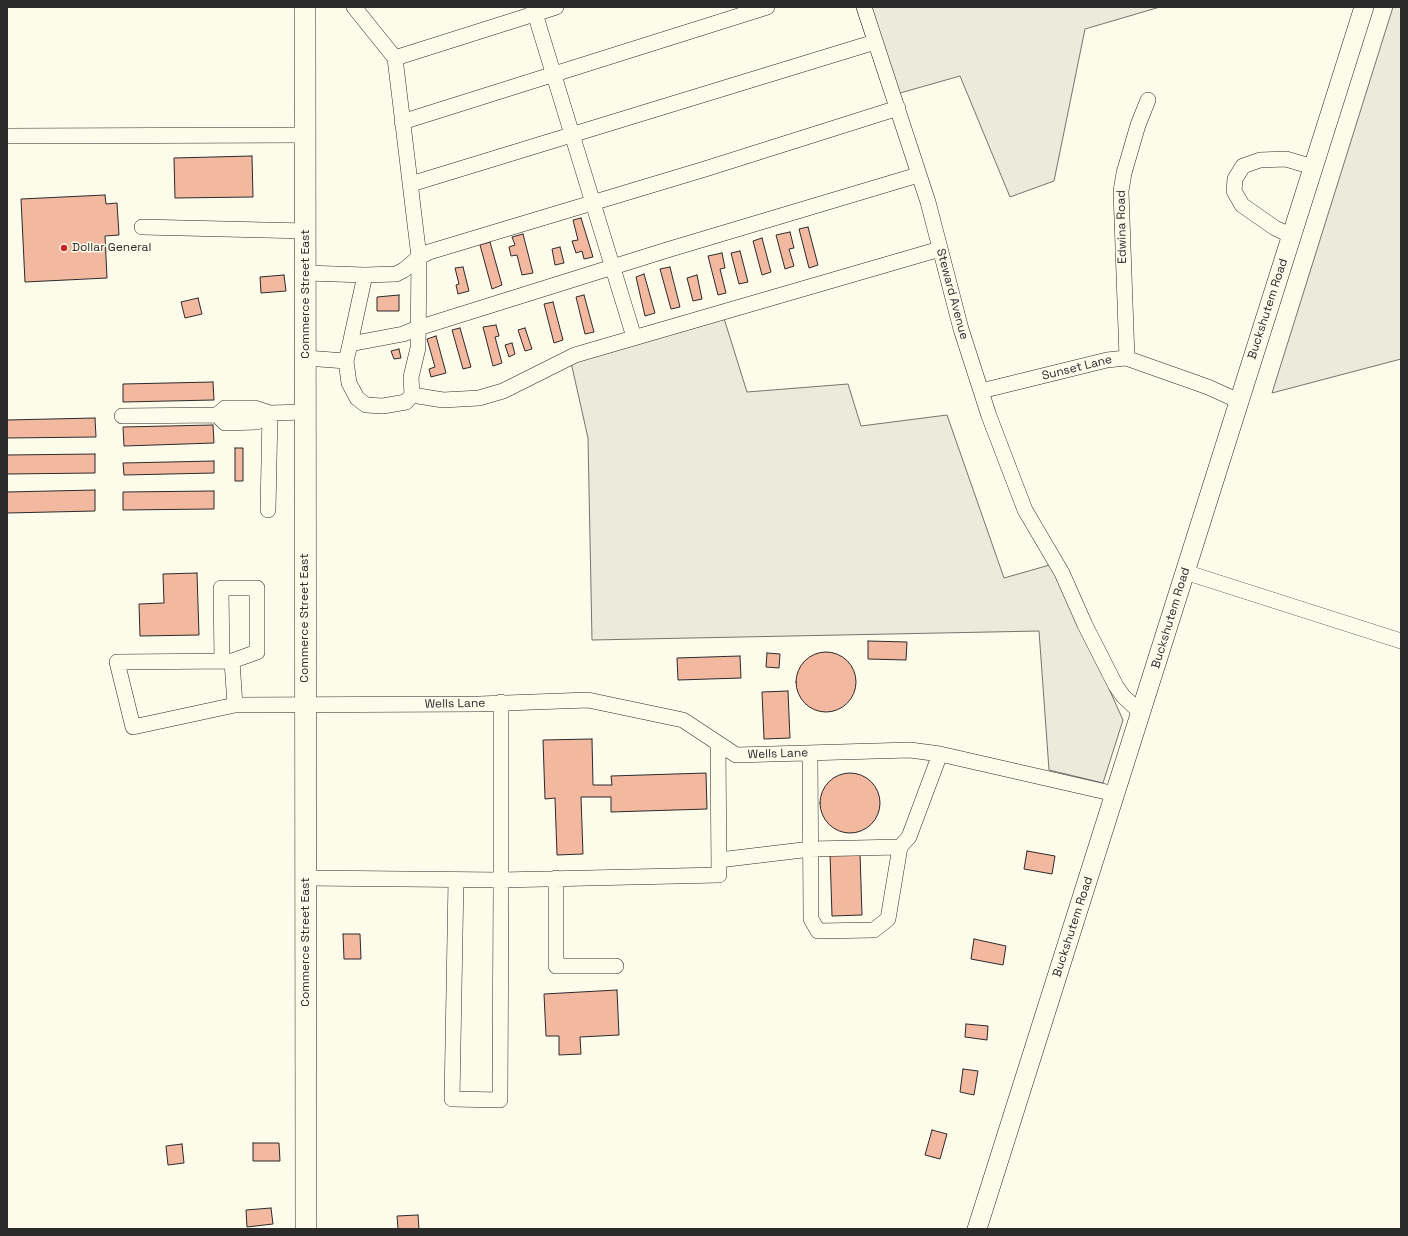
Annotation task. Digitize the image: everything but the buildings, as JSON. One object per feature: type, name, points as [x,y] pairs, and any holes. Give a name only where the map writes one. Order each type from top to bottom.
[{"type":"highway","name":"Commerce Street East","points":[[305,7],[306,1229]]},
{"type":"main road","name":"Buckshutem Road","points":[[977,1229],[1364,7]]},
{"type":"street","points":[[356,7],[395,58],[411,184],[419,257],[418,348],[411,377],[412,394],[406,402],[383,406],[366,405],[357,398],[349,383],[346,361],[365,275]]},
{"type":"street","points":[[395,58],[534,10],[556,7]]},
{"type":"street","points":[[402,122],[552,73],[767,7]]},
{"type":"street","name":"Steward Avenue","points":[[864,7],[928,202],[961,329],[981,390],[1025,510],[1062,573],[1085,625],[1116,686],[1123,696],[1141,713]]},
{"type":"street","points":[[534,10],[552,73],[594,201],[634,337]]},
{"type":"street","points":[[411,184],[875,42]]},
{"type":"street","name":"Edwina Road","points":[[1127,358],[1121,191],[1124,174],[1138,125],[1148,100]]},
{"type":"street","points":[[306,273],[365,275],[396,274],[404,270],[419,257],[429,252],[594,201],[698,171],[898,108]]},
{"type":"street","points":[[7,136],[306,135]]},
{"type":"street","points":[[1292,236],[1261,219],[1242,205],[1234,191],[1235,179],[1243,166],[1260,160],[1286,159],[1313,167]]},
{"type":"street","points":[[350,344],[403,334],[614,267],[918,175]]},
{"type":"street","points":[[142,227],[306,231]]},
{"type":"street","points":[[412,394],[443,400],[479,398],[504,390],[575,355],[940,249]]},
{"type":"street","points":[[306,358],[346,361]]},
{"type":"street","name":"Sunset Lane","points":[[981,390],[1107,360],[1127,358],[1208,387],[1239,401]]},
{"type":"street","points":[[122,416],[222,415],[257,422],[270,412],[305,412]]},
{"type":"street","points":[[268,510],[270,412]]},
{"type":"street","points":[[1186,572],[1401,641]]},
{"type":"street","points":[[227,661],[257,652],[257,588],[221,588],[227,661],[236,705]]},
{"type":"street","name":"Wells Lane","points":[[227,661],[117,662],[132,727],[236,705],[479,704],[588,700],[683,720],[736,755],[910,750],[940,754],[1115,794]]},
{"type":"street","points":[[456,880],[452,1099],[500,1100],[501,702]]},
{"type":"street","points":[[306,878],[501,880],[719,875],[718,743]]},
{"type":"street","points":[[810,753],[812,849],[811,919],[818,931],[874,930],[888,919],[900,847],[909,837],[940,754]]},
{"type":"street","points":[[719,860],[812,849],[900,847]]},
{"type":"street","points":[[556,878],[556,966],[616,966]]},
{"type":"shaded area","points":[[856,7],[1160,7],[1085,29],[1054,181],[1010,197],[960,76],[886,97]]},
{"type":"shaded area","points":[[1393,7],[1401,7],[1401,359],[1272,393]]},
{"type":"shaded area","points":[[722,312],[747,392],[848,384],[861,426],[947,415],[1004,578],[1053,564],[1123,720],[1103,783],[1049,770],[1039,631],[592,640],[588,438],[570,358]]},
{"type":"place","name":"Dollar General","points":[[64,248]]}]
